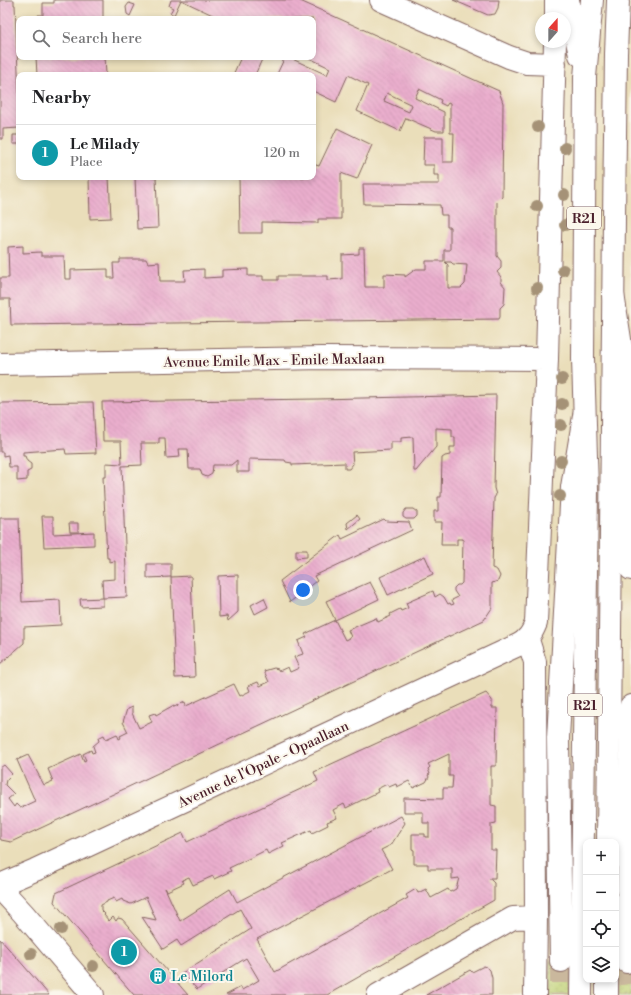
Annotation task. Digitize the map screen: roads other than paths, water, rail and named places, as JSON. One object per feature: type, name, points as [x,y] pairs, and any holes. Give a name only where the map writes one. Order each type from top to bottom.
[{"type":"main road","points":[[381,0],[509,57],[527,63],[555,64]]},
{"type":"main road","points":[[556,0],[556,12]]},
{"type":"main road","points":[[568,0],[585,77]]},
{"type":"main road","name":"R21","points":[[581,995],[587,489],[583,359],[585,77],[592,0]]},
{"type":"main road","name":"R21","points":[[608,839],[613,294],[618,0]]},
{"type":"main road","points":[[535,995],[535,662],[529,643],[526,641],[531,635],[536,623],[547,359],[556,48]]},
{"type":"main road","points":[[613,294],[628,391],[628,506],[631,569]]},
{"type":"main road","name":"Avenue Emile Max - Emile Maxlaan","points":[[0,364],[323,358],[547,359]]},
{"type":"main road","points":[[561,961],[558,738],[572,486],[584,416]]},
{"type":"main road","name":"Avenue de l'Opale - Opaallaan","points":[[0,884],[35,870],[526,641]]},
{"type":"main road","points":[[627,962],[631,706]]},
{"type":"main road","points":[[0,888],[93,995]]},
{"type":"main road","points":[[378,995],[514,918],[536,917]]},
{"type":"main road","points":[[607,983],[607,995]]},
{"type":"tunnel","points":[[561,961],[561,995]]},
{"type":"tunnel","points":[[627,962],[631,987]]},
{"type":"place","name":"Le Milady","points":[[124,952]]},
{"type":"place","name":"Le Milord","points":[[158,976]]}]
